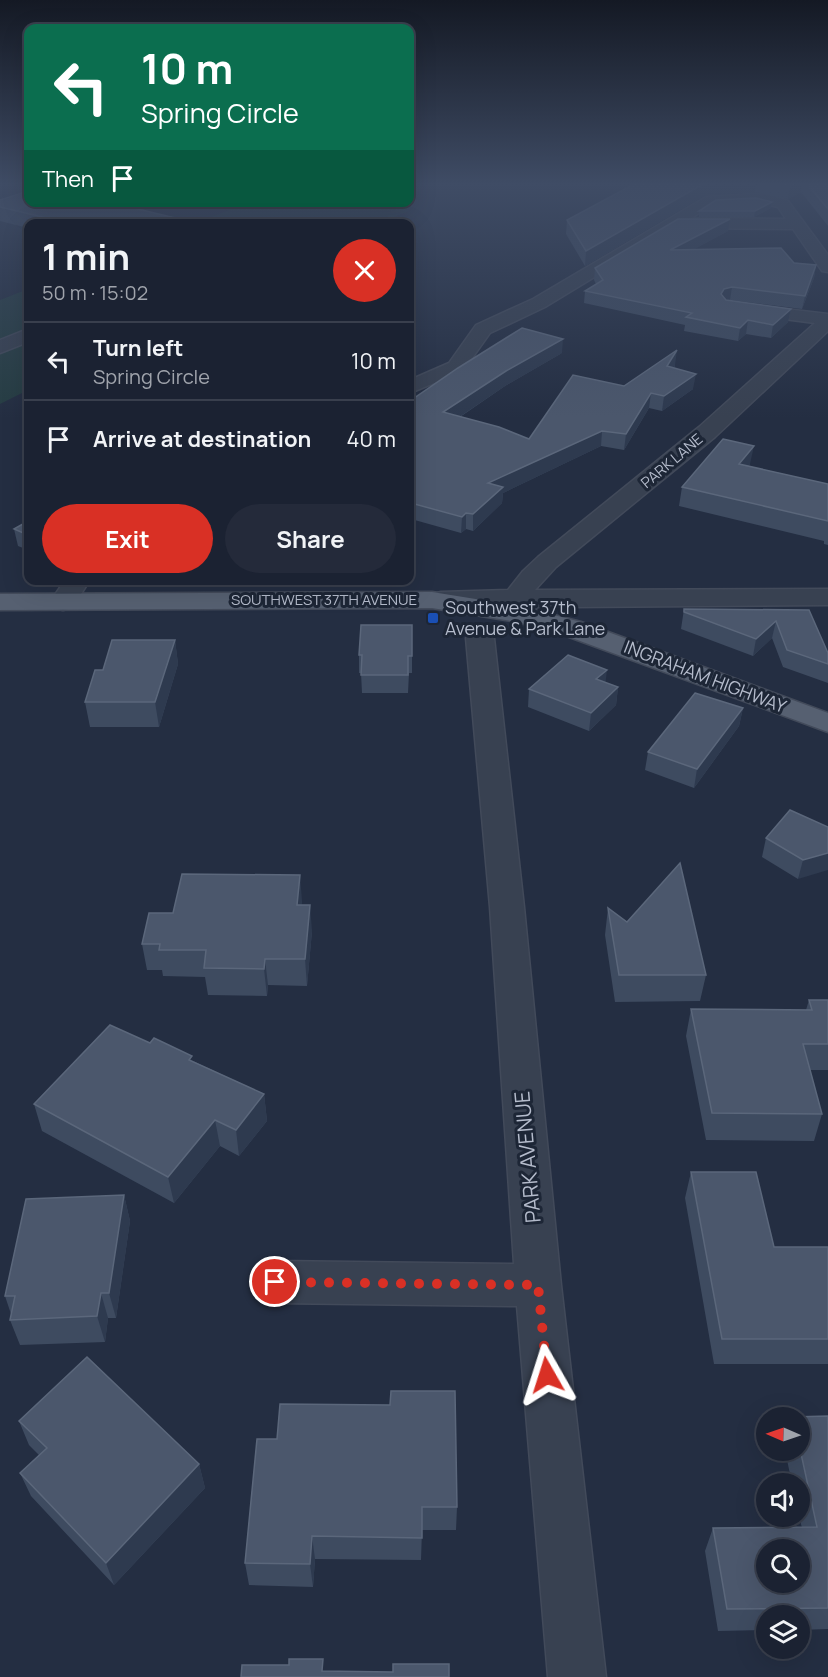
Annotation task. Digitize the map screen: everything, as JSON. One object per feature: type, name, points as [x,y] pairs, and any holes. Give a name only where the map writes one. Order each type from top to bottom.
[{"type":"main road","name":"SOUTHWEST 37TH AVENUE","points":[[0,602],[441,600]]},
{"type":"main road","name":"INGRAHAM HIGHWAY","points":[[441,600],[537,618],[571,627],[828,723]]},
{"type":"street","points":[[414,385],[456,366],[483,329],[539,303],[609,261]]},
{"type":"street","points":[[730,307],[828,320]]},
{"type":"street","name":"PARK LANE","points":[[516,598],[532,576],[547,562],[707,432],[828,320]]},
{"type":"street","points":[[0,347],[24,337]]},
{"type":"street","points":[[63,602],[75,585]]},
{"type":"street","name":"SOUTHWEST 37TH AVENUE","points":[[441,600],[828,597]]},
{"type":"street","name":"PARK AVENUE","points":[[480,638],[507,907],[538,1285],[577,1677]]},
{"type":"street","points":[[275,1282],[538,1285]]},
{"type":"green space","points":[[24,291],[24,392],[0,404],[0,300]]},
{"type":"building","points":[[606,261],[792,261],[816,265],[805,296],[732,287],[724,289],[721,294],[726,300],[791,309],[773,325],[748,320],[740,328],[686,317],[692,313],[585,291],[603,280],[595,268]]},
{"type":"building","points":[[522,328],[563,339],[506,371],[443,412],[499,427],[529,439],[573,375],[624,386],[677,350],[667,366],[696,374],[664,396],[651,393],[626,434],[602,431],[488,483],[503,487],[473,514],[466,513],[462,517],[414,504],[414,398]]},
{"type":"building","points":[[723,439],[754,446],[739,464],[828,484],[828,521],[682,487]]},
{"type":"building","points":[[24,523],[24,533],[14,529]]},
{"type":"building","points":[[684,609],[809,610],[828,653],[828,664],[787,650],[776,621],[756,639],[684,612]]},
{"type":"building","points":[[361,625],[412,625],[412,656],[408,656],[408,675],[361,675],[362,655],[359,655]]},
{"type":"building","points":[[112,640],[175,640],[155,702],[85,702],[95,670],[103,670]]},
{"type":"building","points":[[568,655],[607,670],[596,679],[618,687],[591,713],[529,689]]},
{"type":"building","points":[[695,693],[743,708],[697,769],[648,752]]},
{"type":"building","points":[[790,810],[828,827],[828,853],[803,860],[766,838]]},
{"type":"building","points":[[680,863],[706,975],[619,975],[608,908],[627,922]]},
{"type":"building","points":[[182,874],[300,875],[297,905],[310,905],[305,959],[265,959],[264,969],[204,968],[206,950],[159,950],[160,944],[142,944],[149,913],[173,913]]},
{"type":"building","points":[[809,1000],[828,1000],[828,1044],[803,1044],[822,1114],[712,1113],[691,1009],[812,1010]]},
{"type":"building","points":[[110,1025],[150,1043],[154,1038],[192,1056],[189,1060],[264,1094],[236,1130],[215,1120],[168,1177],[34,1104]]},
{"type":"building","points":[[691,1172],[756,1172],[774,1247],[828,1247],[828,1339],[722,1339]]},
{"type":"building","points":[[124,1195],[109,1293],[101,1293],[97,1316],[10,1320],[15,1296],[5,1296],[26,1199]]},
{"type":"building","points":[[87,1357],[199,1464],[106,1563],[20,1473],[47,1448],[19,1421]]},
{"type":"building","points":[[391,1391],[455,1391],[457,1507],[422,1507],[422,1538],[312,1536],[310,1564],[245,1563],[257,1439],[277,1439],[280,1404],[390,1405]]},
{"type":"building","points":[[810,1416],[828,1416],[828,1608],[810,1608],[810,1605],[756,1605],[756,1609],[727,1609],[713,1528],[817,1527],[810,1495],[810,1473],[805,1473],[803,1461],[810,1461]]},
{"type":"building","points":[[289,1659],[323,1659],[322,1671],[393,1672],[393,1664],[449,1664],[449,1677],[241,1677],[242,1665],[289,1665]]},
{"type":"place","name":"Southwest 37th Avenue & Park Lane","points":[[433,618]]},
{"type":"route","points":[[275,1282],[538,1285],[547,1375]]}]
